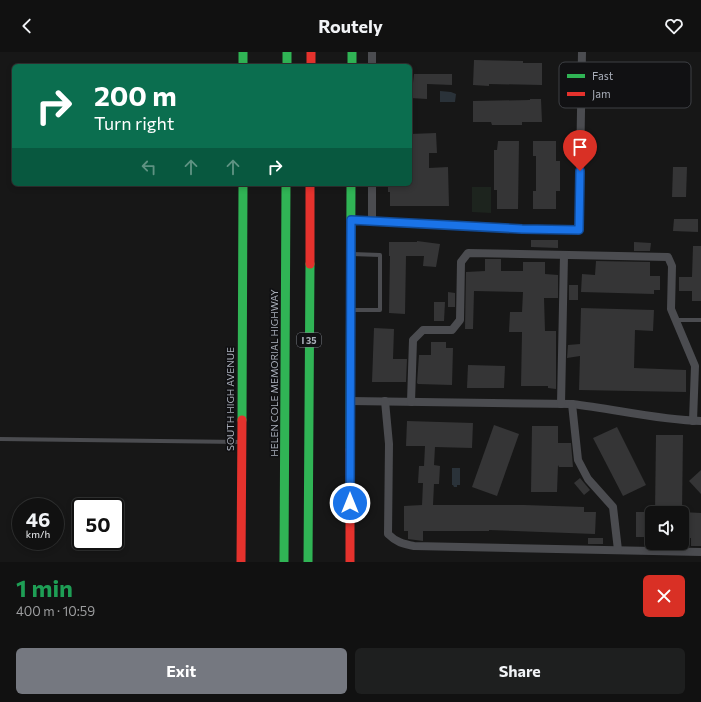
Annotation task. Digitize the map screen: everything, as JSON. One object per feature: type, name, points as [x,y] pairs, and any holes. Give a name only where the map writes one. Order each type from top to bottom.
[{"type":"main road","points":[[243,52],[243,64]]},
{"type":"main road","points":[[287,52],[287,64]]},
{"type":"main road","points":[[311,52],[311,64]]},
{"type":"main road","points":[[352,52],[352,64]]},
{"type":"main road","name":"SOUTH HIGH AVENUE","points":[[241,562],[243,186]]},
{"type":"main road","name":"HELEN COLE MEMORIAL HIGHWAY","points":[[284,562],[286,186]]},
{"type":"main road","name":"I 35","points":[[308,562],[310,186]]},
{"type":"main road","points":[[350,562],[351,186]]},
{"type":"street","points":[[372,52],[372,64]]},
{"type":"street","points":[[582,52],[582,62]]},
{"type":"street","points":[[351,220],[522,229],[579,230],[581,108]]},
{"type":"street","points":[[372,186],[372,221]]},
{"type":"street","points":[[350,401],[385,401],[411,402],[572,404],[697,421],[695,366],[671,309],[672,266],[668,257],[468,253],[461,262],[460,320],[452,330],[423,330],[413,340],[411,402]]},
{"type":"street","points":[[561,404],[564,255]]},
{"type":"street","points":[[385,401],[389,444],[388,534],[401,544],[414,546],[701,552]]},
{"type":"street","points":[[572,404],[578,460],[588,479],[613,507],[618,550]]},
{"type":"lane","points":[[351,254],[380,254],[380,310],[351,310]]},
{"type":"lane","points":[[676,320],[701,320]]},
{"type":"lane","points":[[0,439],[241,442]]},
{"type":"shaded area","points":[[440,91],[456,94],[455,102],[440,102]]},
{"type":"shaded area","points":[[472,187],[491,187],[491,213],[472,212]]},
{"type":"shaded area","points":[[452,468],[460,468],[460,485],[457,485],[457,487],[452,485]]},
{"type":"building","points":[[474,60],[542,63],[542,85],[473,85]]},
{"type":"building","points":[[414,74],[452,74],[452,85],[427,84],[427,99],[412,98]]},
{"type":"building","points":[[541,99],[542,122],[522,122],[522,125],[492,125],[491,122],[473,122],[473,101]]},
{"type":"building","points":[[436,133],[437,153],[429,153],[429,168],[448,167],[449,206],[390,206],[390,192],[388,192],[388,186],[412,186],[412,134]]},
{"type":"building","points":[[498,141],[519,141],[518,209],[497,209],[497,190],[494,190],[494,150],[497,150]]},
{"type":"building","points":[[533,141],[556,141],[556,161],[560,161],[560,191],[556,191],[556,209],[533,209],[533,191],[536,191],[536,156],[533,156]]},
{"type":"building","points":[[673,167],[687,167],[686,197],[672,197]]},
{"type":"building","points":[[674,219],[698,219],[698,232],[673,231]]},
{"type":"building","points":[[531,240],[558,240],[558,248],[531,247]]},
{"type":"building","points":[[417,241],[440,244],[436,267],[423,266],[424,256],[406,256],[405,314],[389,313],[389,242]]},
{"type":"building","points":[[634,242],[651,243],[650,251],[634,251]]},
{"type":"building","points":[[693,246],[701,246],[701,301],[692,301],[692,291],[679,291],[679,277],[692,277]]},
{"type":"building","points":[[485,259],[501,259],[501,271],[523,271],[523,262],[545,262],[545,274],[558,275],[558,298],[544,298],[545,331],[556,331],[556,389],[548,388],[548,386],[521,386],[522,332],[509,332],[510,312],[522,312],[523,292],[474,291],[473,329],[465,329],[466,272],[485,271]]},
{"type":"building","points":[[596,261],[650,262],[650,276],[660,276],[660,290],[654,290],[654,294],[581,292],[582,274],[595,275]]},
{"type":"building","points":[[569,285],[578,285],[578,300],[569,300]]},
{"type":"building","points":[[448,292],[455,293],[455,307],[448,307]]},
{"type":"building","points":[[434,302],[445,302],[444,321],[434,321]]},
{"type":"building","points":[[581,308],[654,310],[653,331],[635,330],[634,368],[686,370],[686,392],[579,390],[580,356],[567,358],[568,345],[580,344]]},
{"type":"building","points":[[374,328],[394,329],[393,359],[407,359],[406,382],[372,382]]},
{"type":"building","points":[[431,342],[446,342],[446,348],[453,348],[452,385],[417,383],[419,355],[431,355]]},
{"type":"building","points":[[468,365],[505,366],[504,388],[467,388]]},
{"type":"building","points":[[407,421],[473,423],[472,448],[435,447],[434,465],[440,466],[439,484],[434,484],[433,505],[524,505],[584,507],[584,512],[596,512],[595,534],[489,530],[423,531],[423,541],[408,539],[408,531],[404,531],[404,506],[422,505],[423,483],[418,483],[419,466],[424,466],[425,446],[406,446]]},
{"type":"building","points":[[494,425],[519,434],[497,496],[472,487]]},
{"type":"building","points":[[532,426],[558,426],[558,443],[571,443],[573,467],[559,467],[558,465],[557,492],[531,492]]},
{"type":"building","points":[[617,427],[646,485],[623,496],[593,438]]},
{"type":"building","points":[[656,435],[683,435],[682,506],[655,506]]},
{"type":"building","points":[[701,470],[701,494],[689,481]]},
{"type":"building","points":[[580,478],[590,490],[584,495],[574,483]]},
{"type":"building","points":[[636,512],[645,512],[645,537],[636,537]]},
{"type":"building","points":[[689,512],[701,513],[701,546],[691,546],[691,538],[689,538]]},
{"type":"building","points":[[588,538],[603,538],[603,544],[588,544]]},
{"type":"traffic: fast","points":[[243,52],[243,64]]},
{"type":"traffic: fast","points":[[287,52],[287,64]]},
{"type":"traffic: fast","points":[[352,52],[352,64]]},
{"type":"traffic: fast","points":[[242,420],[243,186]]},
{"type":"traffic: fast","points":[[284,562],[286,186]]},
{"type":"traffic: fast","points":[[350,450],[351,186]]},
{"type":"traffic: fast","points":[[308,562],[310,264]]},
{"type":"traffic: jam","points":[[311,52],[311,64]]},
{"type":"traffic: jam","points":[[310,186],[310,264]]},
{"type":"traffic: jam","points":[[241,562],[242,420]]},
{"type":"traffic: jam","points":[[350,450],[350,562]]},
{"type":"route","points":[[350,503],[351,220],[522,229],[579,230],[580,171]]}]
